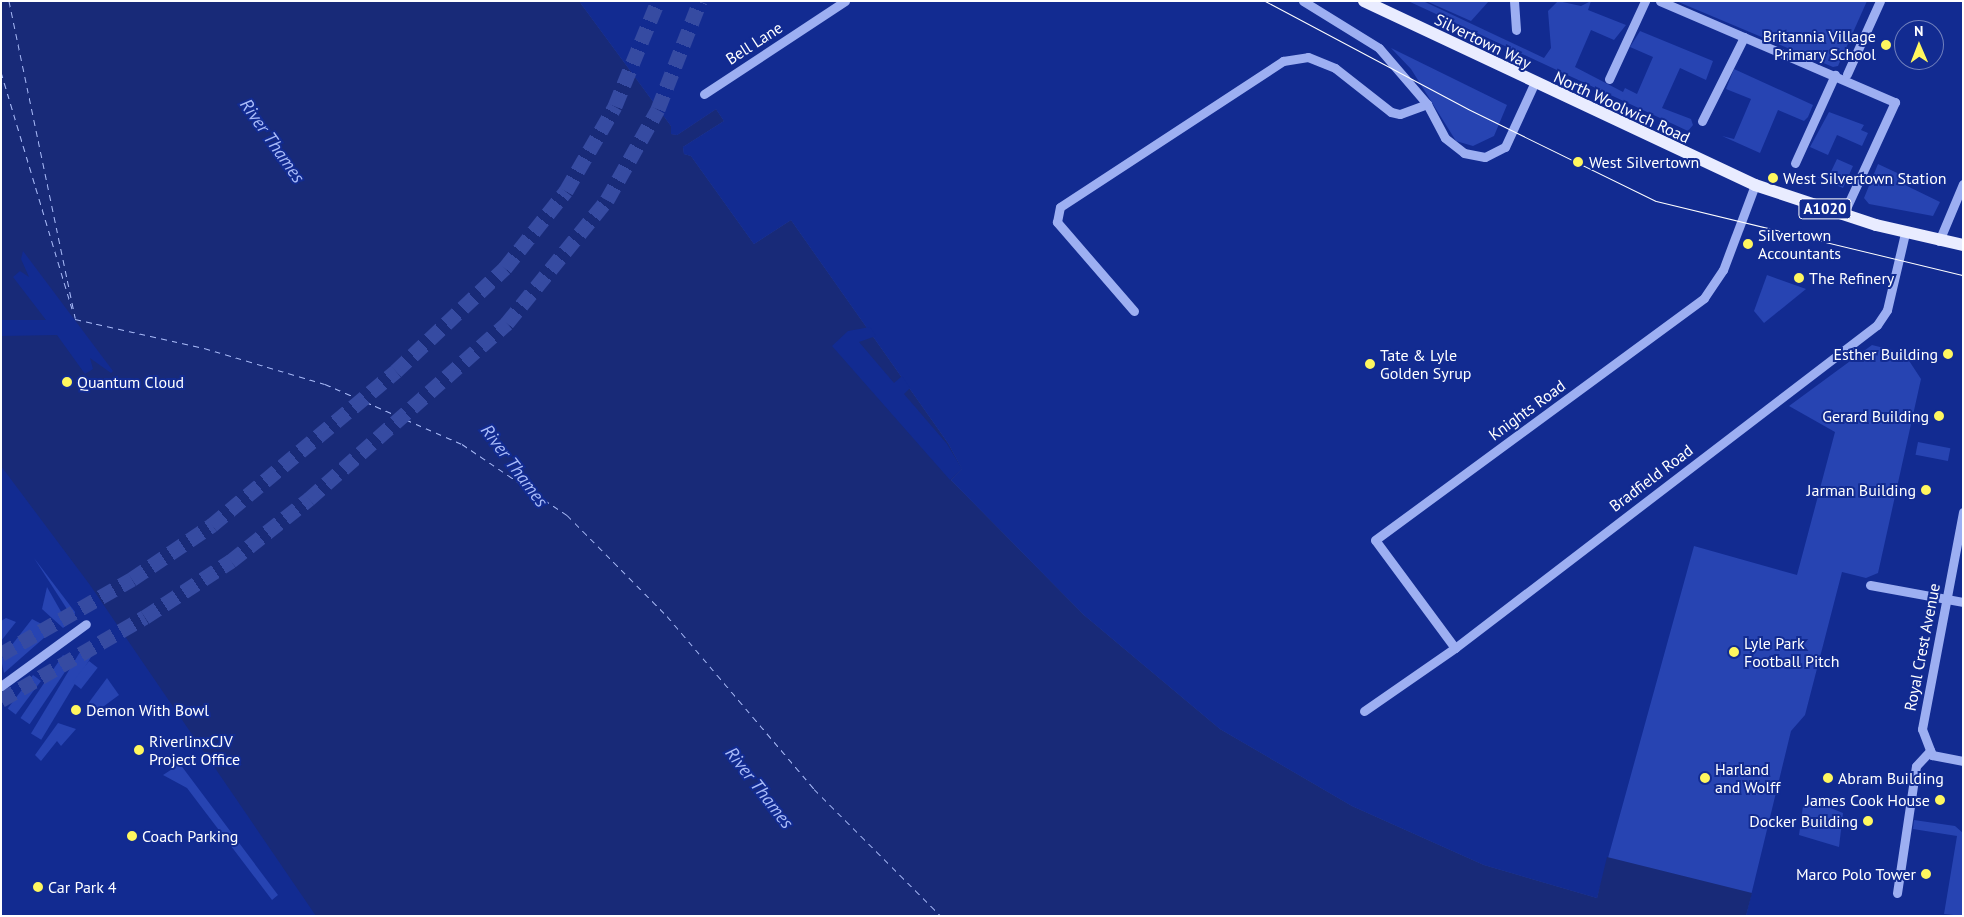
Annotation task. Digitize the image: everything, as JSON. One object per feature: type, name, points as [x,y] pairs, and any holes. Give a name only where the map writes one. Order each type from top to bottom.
[{"type":"main road","name":"Silvertown Way","points":[[1364,1],[1534,84]]},
{"type":"main road","name":"North Woolwich Road","points":[[1534,84],[1755,185],[1905,233],[1963,245]]},
{"type":"street","name":"Bell Lane","points":[[704,94],[845,1]]},
{"type":"street","name":"North Woolwich Road","points":[[1303,1],[1379,48],[1427,104],[1455,149],[1485,157],[1510,142],[1534,84]]},
{"type":"street","points":[[1514,1],[1516,30]]},
{"type":"street","points":[[1608,79],[1645,1]]},
{"type":"street","points":[[1660,1],[1894,102],[1844,215]]},
{"type":"street","points":[[1847,74],[1880,1]]},
{"type":"street","points":[[1702,121],[1744,37]]},
{"type":"street","points":[[1134,311],[1057,222],[1060,208],[1283,62],[1308,57],[1335,68],[1391,112],[1400,114],[1427,104]]},
{"type":"street","points":[[1795,162],[1835,76]]},
{"type":"street","points":[[1940,241],[1963,184]]},
{"type":"street","name":"Knights Road","points":[[1455,648],[1374,540],[1704,298],[1723,270],[1755,185]]},
{"type":"street","name":"Bradfield Road","points":[[1364,711],[1455,648],[1883,320],[1905,233]]},
{"type":"street","name":"Royal Crest Avenue","points":[[1930,751],[1922,729],[1963,512]]},
{"type":"street","points":[[1870,585],[1963,602]]},
{"type":"street","points":[[1,686],[86,624]]},
{"type":"street","points":[[1897,893],[1916,766],[1930,751],[1963,761]]},
{"type":"shaded area","points":[[579,1],[671,126],[670,134],[677,135],[716,109],[724,121],[683,147],[684,154],[691,156],[754,244],[791,220],[948,443],[962,469],[951,480],[1084,615],[1220,729],[1352,806],[1484,865],[1597,898],[1694,546],[1797,575],[1835,432],[1789,406],[1872,345],[1904,353],[1921,379],[1878,573],[1866,578],[1842,572],[1805,715],[1791,731],[1746,916],[1403,916],[1082,693],[644,132]]},
{"type":"shaded area","points":[[1408,1],[1423,1],[1544,58],[1551,48],[1548,11],[1558,1],[1581,6],[1591,1],[1588,10],[1626,25],[1614,40],[1591,30],[1575,67],[1623,92],[1625,88],[1637,94],[1653,57],[1630,47],[1640,31],[1713,61],[1706,80],[1680,68],[1662,108],[1691,119],[1693,125],[1688,131]]},
{"type":"shaded area","points":[[1426,1],[1489,1],[1471,21]]},
{"type":"shaded area","points":[[1676,1],[1867,1],[1838,66],[1833,67]]},
{"type":"shaded area","points":[[1391,48],[1507,105],[1494,136],[1473,146],[1456,141],[1411,69]]},
{"type":"shaded area","points":[[1734,69],[1813,105],[1808,117],[1804,121],[1778,110],[1760,153],[1722,136],[1734,139],[1751,99],[1726,89]]},
{"type":"shaded area","points":[[1829,112],[1864,125],[1861,130],[1868,133],[1862,146],[1837,135],[1828,155],[1810,147]]},
{"type":"shaded area","points":[[1837,159],[1853,166],[1843,188],[1812,175],[1827,180]]},
{"type":"shaded area","points":[[1878,164],[1908,178],[1905,185],[1940,202],[1933,216],[1869,204],[1864,198]]},
{"type":"shaded area","points":[[1767,275],[1806,289],[1764,323],[1754,311]]},
{"type":"shaded area","points":[[1918,442],[1950,448],[1948,461],[1916,455]]},
{"type":"shaded area","points":[[34,558],[75,612],[74,620]]},
{"type":"shaded area","points":[[47,587],[68,624],[63,628],[42,609]]},
{"type":"shaded area","points":[[6,618],[16,622],[1,641],[1,621]]},
{"type":"shaded area","points":[[32,619],[53,630],[4,673],[1,659]]},
{"type":"shaded area","points":[[83,647],[93,653],[41,740],[31,734]]},
{"type":"shaded area","points":[[63,655],[72,661],[30,724],[21,718]]},
{"type":"shaded area","points":[[89,661],[98,668],[81,689],[72,682]]},
{"type":"shaded area","points":[[33,675],[41,681],[16,715],[8,709]]},
{"type":"shaded area","points":[[107,678],[119,695],[96,712],[87,705]]},
{"type":"shaded area","points":[[58,723],[76,729],[61,746],[57,741],[41,761],[35,755]]},
{"type":"shaded area","points":[[180,764],[278,895],[272,900],[187,788],[163,775]]},
{"type":"shaded area","points":[[1813,801],[1843,813],[1839,847],[1799,835],[1803,806]]},
{"type":"shaded area","points":[[1914,820],[1955,826],[1963,833],[1963,916],[1944,914],[1957,836],[1913,829]]},
{"type":"water","name":"River Thames","points":[[1,1],[579,1],[671,126],[671,134],[677,135],[716,109],[724,121],[683,147],[684,154],[691,156],[754,244],[791,220],[948,443],[962,469],[951,480],[1084,615],[1220,729],[1352,806],[1484,865],[1597,898],[1607,857],[1752,893],[1746,916],[316,916],[90,585],[1,466]]},
{"type":"pier","points":[[23,251],[113,371],[111,373],[90,358],[93,369],[85,374],[57,335],[1,336],[1,320],[46,320],[13,277],[20,271],[29,277],[21,259]]},
{"type":"pier","points":[[870,327],[876,336],[859,342],[894,383],[902,376],[910,388],[904,394],[947,444],[962,469],[950,480],[832,346],[848,331]]},
{"type":"ferry route","points":[[9,1],[75,318]]},
{"type":"ferry route","points":[[1,72],[72,309]]},
{"type":"ferry route","points":[[75,319],[204,348],[325,384],[462,444],[567,515],[667,616],[814,789],[941,916]]},
{"type":"tunnel","points":[[1,654],[132,579],[212,525],[396,371],[505,268],[566,191],[615,106],[658,1]]},
{"type":"tunnel","points":[[1,700],[145,617],[231,561],[309,499],[507,323],[607,200],[658,109],[700,1]]},
{"type":"tram line","points":[[1265,1],[1468,109],[1656,201],[1963,275]]},
{"type":"place","name":"Britannia Village Primary School","points":[[1886,45]]},
{"type":"place","name":"West Silvertown","points":[[1578,162]]},
{"type":"place","name":"West Silvertown Station","points":[[1773,178]]},
{"type":"place","name":"Silvertown Accountants","points":[[1748,244]]},
{"type":"place","name":"The Refinery","points":[[1799,278]]},
{"type":"place","name":"Esther Building","points":[[1948,354]]},
{"type":"place","name":"Tate & Lyle Golden Syrup","points":[[1370,364]]},
{"type":"place","name":"Quantum Cloud","points":[[67,382]]},
{"type":"place","name":"Gerard Building","points":[[1939,416]]},
{"type":"place","name":"Jarman Building","points":[[1926,490]]},
{"type":"place","name":"Lyle Park Football Pitch","points":[[1734,652]]},
{"type":"place","name":"Demon With Bowl","points":[[76,710]]},
{"type":"place","name":"RiverlinxCJV Project Office","points":[[139,750]]},
{"type":"place","name":"Harland and Wolff","points":[[1705,778]]},
{"type":"place","name":"Abram Building","points":[[1828,778]]},
{"type":"place","name":"James Cook House","points":[[1940,800]]},
{"type":"place","name":"Docker Building","points":[[1868,821]]},
{"type":"place","name":"Coach Parking","points":[[132,836]]},
{"type":"place","name":"Marco Polo Tower","points":[[1926,874]]},
{"type":"place","name":"Car Park 4","points":[[38,887]]}]
